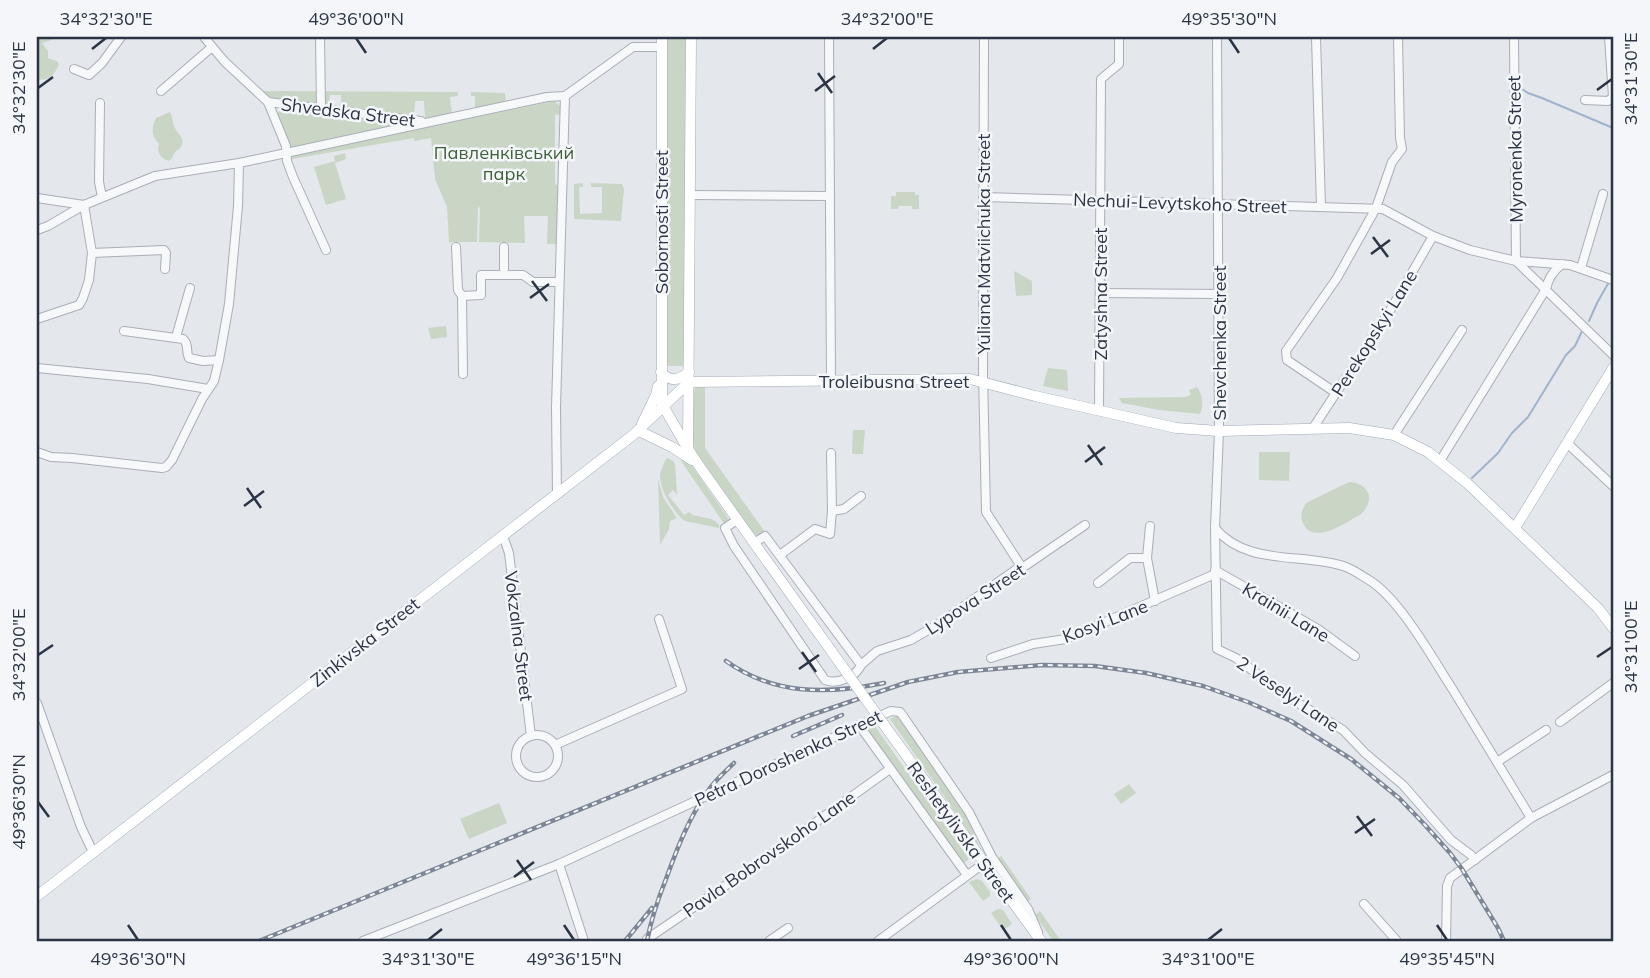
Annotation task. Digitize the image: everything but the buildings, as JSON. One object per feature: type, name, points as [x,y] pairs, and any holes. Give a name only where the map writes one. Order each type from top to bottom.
[{"type":"main road","name":"Sobornosti Street","points":[[689,377],[691,37]]},
{"type":"main road","name":"Sobornosti Street","points":[[662,42],[663,407]]},
{"type":"main road","points":[[1515,528],[1613,368]]},
{"type":"main road","name":"Troleibusna Street","points":[[661,372],[673,380],[689,377],[970,379],[1176,428],[1219,431],[1349,428],[1394,435],[1429,452],[1467,483],[1598,608],[1613,628]]},
{"type":"main road","points":[[661,372],[656,395],[639,431],[688,457],[702,470]]},
{"type":"main road","points":[[688,449],[689,377]]},
{"type":"main road","name":"Zinkivska Street","points":[[37,896],[639,431],[689,377]]},
{"type":"main road","points":[[663,407],[702,470],[754,543]]},
{"type":"main road","points":[[671,447],[676,429]]},
{"type":"main road","name":"Reshetylivska Street","points":[[754,543],[882,722],[988,860],[1041,941]]},
{"type":"street","points":[[74,69],[89,75],[102,63],[121,37]]},
{"type":"street","points":[[204,37],[225,62],[268,102],[287,152],[287,161],[293,177],[326,250]]},
{"type":"street","points":[[320,37],[321,109]]},
{"type":"street","points":[[829,37],[831,380]]},
{"type":"street","name":"Yuliana Matviichuka Street","points":[[984,37],[983,382],[986,512],[1021,566]]},
{"type":"street","name":"Zatyshna Street","points":[[1099,411],[1101,79],[1117,66],[1119,37]]},
{"type":"street","name":"Shevchenka Street","points":[[1217,37],[1219,431],[1214,527],[1217,649]]},
{"type":"street","points":[[1316,37],[1321,206]]},
{"type":"street","points":[[1336,393],[1287,360],[1286,351],[1337,278],[1376,208],[1392,162],[1402,149],[1398,37]]},
{"type":"street","name":"Myronenka Street","points":[[1514,37],[1517,261]]},
{"type":"street","points":[[1585,100],[1608,101],[1613,97],[1609,37]]},
{"type":"street","name":"Shvedska Street","points":[[37,230],[84,205],[155,176],[239,163],[547,97],[565,96],[633,47],[662,42]]},
{"type":"street","points":[[161,91],[212,47]]},
{"type":"street","points":[[556,494],[565,96]]},
{"type":"street","name":"Shvedska Street","points":[[268,102],[428,122]]},
{"type":"street","points":[[100,103],[99,182],[102,197]]},
{"type":"street","points":[[37,452],[57,457],[166,467],[172,460],[214,381],[219,360],[230,292],[239,163]]},
{"type":"street","points":[[1581,268],[1603,194]]},
{"type":"street","points":[[690,195],[830,195]]},
{"type":"street","name":"Nechui-Levytskoho Street","points":[[984,197],[1376,208]]},
{"type":"street","points":[[37,198],[84,205],[92,253],[89,280],[81,302],[77,306],[38,316]]},
{"type":"street","points":[[1376,208],[1383,209],[1433,236],[1470,250],[1517,261],[1570,265],[1613,280]]},
{"type":"street","name":"Perekopskyi Lane","points":[[1313,428],[1391,309],[1433,236]]},
{"type":"street","points":[[456,247],[458,290],[462,296],[463,374]]},
{"type":"street","points":[[503,247],[504,275]]},
{"type":"street","points":[[92,253],[164,250],[165,269]]},
{"type":"street","points":[[1517,261],[1613,355]]},
{"type":"street","points":[[1440,461],[1546,289],[1553,271],[1562,264]]},
{"type":"street","points":[[462,296],[481,295],[481,275],[523,275],[533,282],[559,282]]},
{"type":"street","points":[[176,337],[190,288]]},
{"type":"street","points":[[1100,293],[1219,294]]},
{"type":"street","points":[[1394,435],[1462,330]]},
{"type":"street","points":[[124,331],[183,339],[187,343],[189,358],[219,360]]},
{"type":"street","points":[[37,368],[148,379],[208,389]]},
{"type":"street","points":[[1567,443],[1613,486]]},
{"type":"street","points":[[780,555],[815,529],[830,534],[831,453]]},
{"type":"street","points":[[832,511],[844,509],[861,496]]},
{"type":"street","name":"Lypova Street","points":[[737,520],[725,528],[734,546],[825,680],[829,682],[839,681],[858,672],[861,665],[877,651],[911,640],[940,623],[1085,525]]},
{"type":"street","points":[[1150,526],[1147,558],[1155,601]]},
{"type":"street","points":[[1214,527],[1229,542],[1248,550],[1347,567],[1373,582],[1391,598],[1424,643],[1531,818]]},
{"type":"street","name":"Vokzalna Street","points":[[503,536],[509,553],[531,736]]},
{"type":"street","points":[[754,543],[765,536],[861,665]]},
{"type":"street","points":[[1097,583],[1130,558],[1147,558]]},
{"type":"street","name":"Kosyi Lane","points":[[991,658],[1033,644],[1066,639],[1215,572]]},
{"type":"street","name":"Krainii Lane","points":[[1215,572],[1318,629],[1355,656]]},
{"type":"street","points":[[555,745],[682,689],[659,619]]},
{"type":"street","name":"2 Veselyi Lane","points":[[1217,649],[1236,658],[1288,697],[1343,730],[1364,753],[1403,785],[1451,840],[1475,860]]},
{"type":"street","points":[[1560,722],[1613,682]]},
{"type":"street","points":[[37,703],[81,827],[93,852]]},
{"type":"street","name":"Petra Doroshenka Street","points":[[363,941],[559,864],[887,712],[900,712],[970,812],[988,860]]},
{"type":"street","points":[[859,725],[967,875]]},
{"type":"street","points":[[1497,762],[1546,730]]},
{"type":"street","points":[[531,736],[545,737],[555,745],[558,758],[553,770],[541,777],[529,776],[520,768],[516,753],[523,741],[531,736]]},
{"type":"street","name":"Pavla Bobrovskoho Lane","points":[[647,939],[890,769]]},
{"type":"street","points":[[1446,941],[1447,883],[1450,878],[1531,818],[1613,775]]},
{"type":"street","points":[[878,941],[988,860]]},
{"type":"street","points":[[559,864],[584,941]]},
{"type":"street","points":[[1364,904],[1397,941]]},
{"type":"street","points":[[769,941],[788,928]]},
{"type":"green space","points":[[37,37],[54,37],[42,43],[48,51],[48,58],[59,64],[51,76],[41,80],[37,80]]},
{"type":"green space","points":[[665,37],[688,37],[687,366],[665,366]]},
{"type":"green space","points":[[263,91],[458,92],[458,96],[450,97],[452,114],[425,118],[424,101],[415,101],[414,117],[384,114],[383,108],[370,107],[367,111],[341,108],[341,95],[330,95],[329,107],[270,99]]},
{"type":"green space","points":[[471,92],[505,93],[506,103],[475,110],[475,96],[471,96]]},
{"type":"green space","name":"Павленківський парк","points":[[554,101],[560,106],[560,114],[555,115],[555,184],[559,186],[556,244],[547,244],[548,216],[524,216],[525,243],[479,242],[480,207],[477,242],[449,242],[447,207],[435,179],[431,138],[414,141],[414,138],[292,159],[292,155]]},
{"type":"green space","points":[[285,108],[406,124],[292,148],[277,114]]},
{"type":"green space","points":[[170,112],[183,142],[169,161],[160,155],[153,128],[156,118]]},
{"type":"green space","points":[[345,153],[346,159],[335,163],[346,199],[326,205],[314,167],[335,161],[334,156]]},
{"type":"green space","points":[[583,183],[583,187],[579,187],[580,214],[602,213],[602,187],[591,187],[591,183],[622,184],[624,189],[621,221],[574,219],[574,184]]},
{"type":"green space","points":[[896,192],[915,192],[915,195],[919,195],[919,209],[899,206],[898,209],[891,209],[891,196],[896,196]]},
{"type":"green space","points":[[1014,271],[1032,281],[1032,295],[1016,296]]},
{"type":"green space","points":[[446,326],[447,337],[431,339],[428,328]]},
{"type":"green space","points":[[1048,368],[1067,370],[1068,391],[1043,386]]},
{"type":"green space","points":[[705,385],[705,448],[765,532],[758,535],[753,534],[696,452],[692,428],[693,400],[696,386]]},
{"type":"green space","points":[[1197,387],[1202,400],[1200,414],[1122,403],[1119,398],[1185,397],[1191,395],[1189,390]]},
{"type":"green space","points":[[853,430],[865,430],[863,454],[852,454]]},
{"type":"green space","points":[[1259,452],[1290,452],[1289,481],[1259,480]]},
{"type":"green space","points":[[686,457],[728,518],[726,524],[681,461],[681,458]]},
{"type":"green space","points":[[668,458],[675,464],[677,495],[673,490],[668,495],[684,515],[689,512],[712,519],[719,528],[685,521],[672,507],[660,480],[661,471]]},
{"type":"green space","points":[[658,479],[663,497],[677,518],[670,521],[669,529],[660,545]]},
{"type":"green space","points":[[1349,482],[1366,489],[1369,498],[1366,509],[1331,530],[1316,533],[1309,531],[1302,519],[1306,503]]},
{"type":"green space","points":[[898,715],[960,800],[980,848],[890,719]]},
{"type":"green space","points":[[874,725],[969,859],[961,865],[865,726]]},
{"type":"green space","points":[[1129,784],[1136,793],[1121,804],[1114,794]]},
{"type":"green space","points":[[499,803],[507,823],[469,839],[460,819]]},
{"type":"green space","points":[[1001,856],[1031,899],[1026,902],[996,860]]},
{"type":"green space","points":[[977,879],[982,881],[990,892],[990,896],[983,901],[969,882]]},
{"type":"green space","points":[[1000,909],[1012,924],[1003,930],[991,913]]},
{"type":"green space","points":[[1040,911],[1061,941],[1053,941],[1035,915]]},
{"type":"waterway","points":[[1519,87],[1613,128]]},
{"type":"waterway","points":[[1589,321],[1609,282]]},
{"type":"waterway","points":[[1472,478],[1498,453],[1528,417],[1566,355],[1575,346],[1583,329]]},
{"type":"railway","points":[[726,661],[763,681],[802,689],[843,689],[884,683]]},
{"type":"railway","points":[[259,941],[808,716],[908,682],[958,672],[1042,665],[1095,666],[1146,673],[1203,686],[1291,721],[1351,759],[1399,798],[1462,869],[1504,941]]},
{"type":"railway","points":[[793,736],[842,715]]},
{"type":"railway","points":[[647,941],[660,894],[689,822],[711,787],[734,763]]},
{"type":"railway","points":[[625,941],[652,908]]}]
